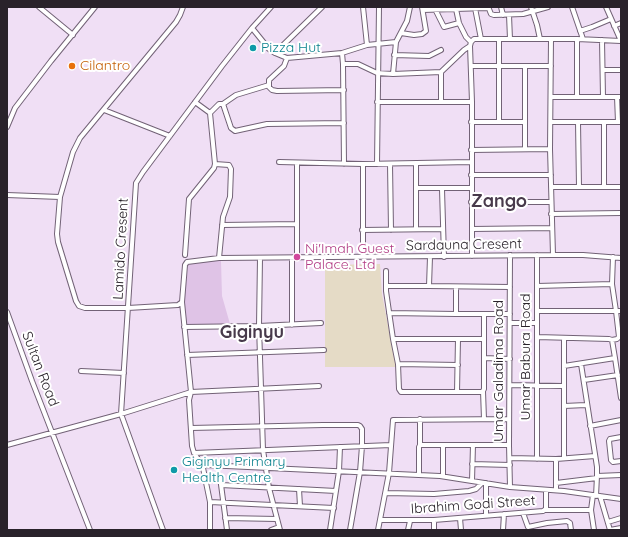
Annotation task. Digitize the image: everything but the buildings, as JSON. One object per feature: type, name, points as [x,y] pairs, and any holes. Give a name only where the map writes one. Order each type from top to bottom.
[{"type":"street","points":[[39,7],[73,34]]},
{"type":"street","points":[[7,127],[15,108],[95,7]]},
{"type":"street","points":[[183,7],[176,22],[76,145],[60,197],[58,242],[76,302],[79,306],[84,308],[128,308],[173,306],[182,302],[191,392],[192,446],[194,454],[202,463],[209,466],[444,476],[510,487],[556,490],[621,498]]},
{"type":"street","name":"Lamido Cresent","points":[[163,530],[120,414],[136,183],[195,102],[252,28],[271,7]]},
{"type":"street","points":[[275,53],[322,7]]},
{"type":"street","points":[[363,7],[367,45]]},
{"type":"street","points":[[377,164],[379,7]]},
{"type":"street","points":[[394,74],[396,42],[408,21],[410,7]]},
{"type":"street","points":[[500,7],[503,15]]},
{"type":"street","points":[[401,33],[414,35],[425,32],[426,29],[423,9],[436,11],[446,9],[488,8],[492,15],[509,15],[526,13],[531,9],[548,7]]},
{"type":"street","points":[[572,7],[583,39]]},
{"type":"street","points":[[343,64],[362,65],[377,73],[394,74],[441,72],[471,44],[474,39],[583,39],[621,41],[606,7]]},
{"type":"street","points":[[475,8],[481,39]]},
{"type":"street","points":[[456,9],[459,23],[471,44],[472,256]]},
{"type":"street","points":[[531,9],[540,39]]},
{"type":"street","points":[[436,11],[444,27],[459,23]]},
{"type":"street","points":[[509,15],[510,39]]},
{"type":"street","points":[[580,30],[611,19]]},
{"type":"street","points":[[614,26],[621,23]]},
{"type":"street","points":[[252,28],[264,43],[275,53],[287,58],[342,53],[367,45],[396,42]]},
{"type":"street","points":[[498,122],[499,39]]},
{"type":"street","points":[[551,39],[550,149],[552,255]]},
{"type":"street","points":[[577,39],[577,97]]},
{"type":"street","points":[[602,40],[604,97]]},
{"type":"street","points":[[394,55],[429,56],[441,50]]},
{"type":"street","points":[[342,53],[344,90],[344,164]]},
{"type":"street","points":[[287,58],[284,66],[269,80],[269,85],[272,90],[344,90]]},
{"type":"street","points":[[471,66],[551,66]]},
{"type":"street","points":[[525,66],[525,149]]},
{"type":"street","points":[[604,70],[621,70]]},
{"type":"street","points":[[441,72],[441,102]]},
{"type":"street","points":[[210,113],[220,104],[236,95],[269,85]]},
{"type":"street","points":[[551,97],[619,97],[619,122],[551,122]]},
{"type":"street","points":[[185,254],[189,199],[214,168],[215,164],[210,113],[195,102]]},
{"type":"street","points":[[377,102],[472,102]]},
{"type":"street","points":[[222,104],[231,128],[235,131],[267,124],[344,123]]},
{"type":"street","points":[[104,110],[170,136]]},
{"type":"street","points":[[472,122],[525,122]]},
{"type":"street","points":[[578,122],[579,187]]},
{"type":"street","points":[[604,122],[604,187]]},
{"type":"street","points":[[471,150],[550,149]]},
{"type":"street","points":[[279,162],[297,164],[390,164],[471,162]]},
{"type":"street","points":[[416,163],[416,229]]},
{"type":"street","points":[[215,164],[231,166],[230,197],[223,217],[219,258]]},
{"type":"street","points":[[297,164],[297,258]]},
{"type":"street","points":[[363,164],[363,258]]},
{"type":"street","points":[[390,164],[391,230]]},
{"type":"street","points":[[471,176],[551,175]]},
{"type":"street","points":[[551,187],[621,187]]},
{"type":"street","points":[[417,188],[471,188]]},
{"type":"street","points":[[442,189],[444,257]]},
{"type":"street","points":[[7,195],[60,197]]},
{"type":"street","points":[[471,202],[551,202]]},
{"type":"street","points":[[551,214],[621,213]]},
{"type":"street","points":[[222,225],[297,224]]},
{"type":"street","points":[[472,229],[552,228]]},
{"type":"street","points":[[362,230],[443,229]]},
{"type":"street","name":"Sardauna Cresent","points":[[182,302],[185,265],[187,262],[219,258],[363,258],[510,255],[583,255],[621,258]]},
{"type":"street","name":"Umar Galadima Road","points":[[510,255],[510,487]]},
{"type":"street","name":"Umar Babura Road","points":[[537,255],[537,459]]},
{"type":"street","points":[[429,286],[430,257]]},
{"type":"street","points":[[260,258],[259,326],[263,450],[269,488],[280,529],[271,530]]},
{"type":"street","points":[[292,258],[292,325]]},
{"type":"street","points":[[537,337],[612,340],[619,337],[619,311],[612,284],[613,258]]},
{"type":"street","points":[[386,271],[386,291],[398,364],[399,389],[402,392],[483,391]]},
{"type":"street","points":[[537,286],[612,284]]},
{"type":"street","points":[[386,286],[510,287]]},
{"type":"street","points":[[456,287],[456,314]]},
{"type":"street","points":[[537,311],[619,311]]},
{"type":"street","name":"Sultan Road","points":[[7,312],[90,530]]},
{"type":"street","points":[[389,314],[510,314]]},
{"type":"street","points":[[484,314],[484,419]]},
{"type":"street","points":[[184,327],[321,323]]},
{"type":"street","points":[[510,323],[537,323]]},
{"type":"street","points":[[564,338],[564,458]]},
{"type":"street","points":[[393,339],[484,339]]},
{"type":"street","points":[[457,392],[458,339]]},
{"type":"street","points":[[612,340],[621,398]]},
{"type":"street","points":[[187,355],[324,350]]},
{"type":"street","points":[[484,358],[510,359]]},
{"type":"street","points":[[564,366],[615,358]]},
{"type":"street","points":[[398,364],[458,365]]},
{"type":"street","points":[[581,364],[597,477],[596,496],[591,510],[594,530]]},
{"type":"street","points":[[81,371],[124,373]]},
{"type":"street","points":[[584,380],[618,375]]},
{"type":"street","points":[[510,385],[563,386]]},
{"type":"street","points":[[7,445],[120,414],[191,392],[319,386]]},
{"type":"street","points":[[564,406],[586,405]]},
{"type":"street","points":[[378,530],[389,473],[394,420],[509,419]]},
{"type":"street","points":[[419,474],[420,420]]},
{"type":"street","points":[[590,426],[621,420]]},
{"type":"street","points":[[191,428],[360,426],[362,429],[360,472],[350,530]]},
{"type":"street","points":[[621,437],[610,439],[609,441],[611,460],[613,462],[621,461]]},
{"type":"street","points":[[194,454],[391,445]]},
{"type":"street","points":[[420,445],[509,445]]},
{"type":"street","points":[[443,445],[444,476]]},
{"type":"street","points":[[472,445],[472,481]]},
{"type":"street","points":[[330,530],[339,471],[340,447]]},
{"type":"street","points":[[510,458],[556,459],[595,456]]},
{"type":"street","points":[[556,459],[556,490]]},
{"type":"street","points":[[202,463],[210,502],[210,530]]},
{"type":"street","points":[[472,464],[510,465]]},
{"type":"street","points":[[556,483],[621,475]]},
{"type":"street","points":[[205,476],[219,476],[227,530]]},
{"type":"street","points":[[386,493],[434,494],[469,491],[476,489],[484,483]]},
{"type":"street","points":[[484,483],[486,515]]},
{"type":"street","points":[[221,486],[336,491]]},
{"type":"street","points":[[299,489],[300,506]]},
{"type":"street","name":"Ibrahim Godi Street","points":[[381,520],[434,520],[543,511],[545,510],[546,490]]},
{"type":"street","points":[[596,496],[610,530],[621,528]]},
{"type":"street","points":[[210,502],[334,508]]},
{"type":"street","points":[[545,510],[591,510]]},
{"type":"street","points":[[523,513],[528,527],[567,521],[570,523],[571,530]]},
{"type":"street","points":[[503,530],[504,514]]},
{"type":"street","points":[[225,518],[277,520]]},
{"type":"street","points":[[460,518],[461,530]]},
{"type":"street","points":[[608,522],[621,518]]},
{"type":"street","points":[[434,520],[434,530]]},
{"type":"street","points":[[408,530],[410,521]]},
{"type":"shaded area","points":[[216,260],[221,261],[222,296],[230,324],[186,326],[184,302],[188,265],[192,263]]},
{"type":"shaded area","points":[[380,264],[382,294],[396,367],[325,367],[325,265]]},
{"type":"place","name":"Pizza Hut","points":[[253,48]]},
{"type":"place","name":"Cilantro","points":[[72,66]]},
{"type":"place","name":"Ni'Imah Guest Palace. Ltd","points":[[297,257]]},
{"type":"place","name":"Giginyu Primary Health Centre","points":[[174,470]]},
{"type":"district","name":"Zango","points":[[499,202]]},
{"type":"district","name":"Giginyu","points":[[252,333]]}]
